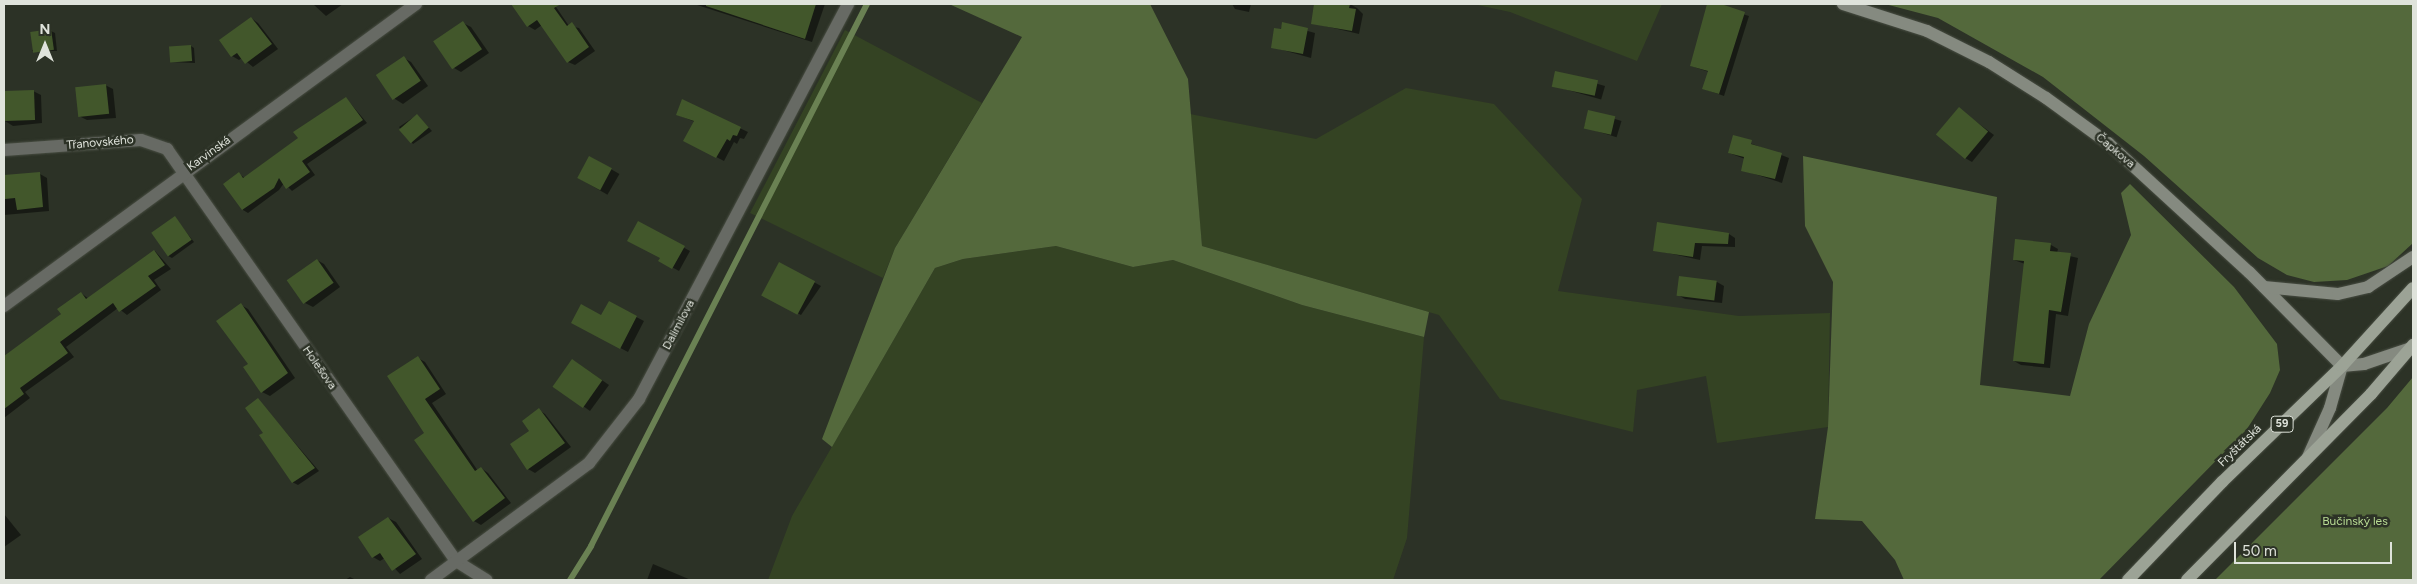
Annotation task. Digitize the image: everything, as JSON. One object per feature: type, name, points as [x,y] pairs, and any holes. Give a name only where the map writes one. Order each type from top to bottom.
[{"type":"main road","name":"Fryštátská","points":[[2128,580],[2222,482],[2342,366],[2413,288]]},
{"type":"main road","points":[[2187,580],[2371,394],[2412,346]]},
{"type":"street","name":"Karvinská","points":[[4,306],[416,4]]},
{"type":"street","name":"Dalimilova","points":[[430,580],[589,464],[639,399],[848,4]]},
{"type":"street","name":"Čapkova","points":[[1843,4],[1927,31],[1988,62],[2046,98],[2108,143],[2264,287],[2342,366]]},
{"type":"street","name":"Třanovského","points":[[4,150],[141,140],[167,149],[182,174]]},
{"type":"street","name":"Holešova","points":[[182,174],[456,561]]},
{"type":"street","points":[[2264,287],[2338,294],[2368,286],[2413,258]]},
{"type":"street","points":[[2308,458],[2330,408],[2342,366],[2364,364],[2412,346]]},
{"type":"street","points":[[456,561],[486,580]]},
{"type":"green space","points":[[949,4],[1150,4],[1188,79],[1202,246],[1429,312],[1424,337],[1302,305],[1173,260],[1133,267],[1056,246],[963,259],[935,268],[832,447],[822,439],[895,248],[1022,37]]},
{"type":"green space","points":[[1473,4],[1662,4],[1637,61],[1510,12]]},
{"type":"green space","points":[[1885,4],[2413,4],[2413,243],[2388,266],[2347,280],[2314,282],[2287,275],[2258,258],[2144,156],[2043,77],[1938,18]]},
{"type":"green space","points":[[845,30],[982,103],[895,248],[883,278],[750,213]]},
{"type":"green space","points":[[1406,88],[1494,104],[1582,199],[1558,291],[1739,316],[1830,313],[1828,427],[1717,443],[1706,376],[1637,390],[1633,432],[1500,399],[1439,315],[1202,246],[1190,114],[1316,139]]},
{"type":"green space","points":[[1803,156],[1997,197],[1980,385],[2070,396],[2089,324],[2131,235],[2121,193],[2130,184],[2234,287],[2277,344],[2280,370],[2270,393],[2247,429],[2099,580],[1904,580],[1895,560],[1862,521],[1815,519],[1828,427],[1833,282],[1805,226]]},
{"type":"green space","points":[[1056,246],[1133,267],[1173,260],[1302,305],[1424,337],[1407,538],[1393,580],[768,580],[792,516],[935,268],[963,259]]},
{"type":"green space","name":"Bučinský les","points":[[2413,377],[2413,580],[2215,580],[2387,408]]},
{"type":"building","points":[[511,4],[561,4],[554,8],[567,26],[572,22],[589,47],[567,63],[537,20],[527,27]]},
{"type":"building","points":[[706,4],[816,4],[805,39],[706,6]]},
{"type":"building","points":[[1314,4],[1350,4],[1349,8],[1356,9],[1352,31],[1311,24]]},
{"type":"building","points":[[1707,4],[1721,4],[1745,12],[1719,94],[1702,89],[1708,71],[1690,66]]},
{"type":"building","points":[[251,17],[272,44],[245,64],[237,53],[231,57],[219,40]]},
{"type":"building","points":[[463,21],[482,49],[452,69],[433,41]]},
{"type":"building","points":[[1282,22],[1308,28],[1303,54],[1271,48],[1274,28],[1281,29]]},
{"type":"building","points":[[51,29],[54,50],[33,53],[30,32]]},
{"type":"building","points":[[191,45],[192,61],[170,62],[169,47]]},
{"type":"building","points":[[404,56],[421,81],[393,100],[376,75]]},
{"type":"building","points":[[1555,71],[1598,80],[1595,96],[1552,87]]},
{"type":"building","points":[[106,84],[109,114],[78,117],[75,87]]},
{"type":"building","points":[[34,90],[35,120],[5,121],[4,91]]},
{"type":"building","points":[[346,97],[363,120],[302,161],[310,172],[286,189],[279,178],[274,188],[242,210],[223,184],[239,172],[243,178],[298,138],[293,132]]},
{"type":"building","points":[[682,99],[741,127],[737,136],[733,135],[730,141],[727,139],[716,158],[683,141],[694,121],[676,115]]},
{"type":"building","points":[[1959,107],[1988,131],[1965,159],[1936,135]]},
{"type":"building","points":[[1588,110],[1615,116],[1611,135],[1584,129]]},
{"type":"building","points":[[417,114],[429,128],[411,143],[399,130]]},
{"type":"building","points":[[1733,135],[1752,140],[1751,144],[1782,153],[1775,179],[1741,171],[1744,157],[1728,153]]},
{"type":"building","points":[[589,156],[612,168],[600,190],[577,178]]},
{"type":"building","points":[[40,172],[43,207],[17,210],[15,198],[5,199],[4,175]]},
{"type":"building","points":[[175,216],[192,240],[168,256],[151,233]]},
{"type":"building","points":[[638,221],[685,246],[672,269],[658,261],[660,258],[627,241]]},
{"type":"building","points":[[1657,222],[1729,233],[1728,244],[1695,243],[1693,257],[1653,251]]},
{"type":"building","points":[[2015,239],[2051,243],[2050,251],[2071,253],[2061,312],[2049,310],[2044,364],[2013,361],[2024,261],[2013,260]]},
{"type":"building","points":[[154,250],[165,265],[148,276],[156,286],[119,312],[113,303],[60,342],[68,353],[20,388],[24,394],[4,409],[4,356],[61,314],[57,309],[81,292],[86,299]]},
{"type":"building","points":[[317,259],[334,283],[303,304],[287,280]]},
{"type":"building","points":[[779,262],[815,281],[797,315],[761,296]]},
{"type":"building","points":[[1679,276],[1717,281],[1714,300],[1677,296]]},
{"type":"building","points":[[609,301],[637,316],[620,349],[571,323],[581,304],[601,315]]},
{"type":"building","points":[[241,303],[288,373],[261,393],[243,367],[248,364],[216,321]]},
{"type":"building","points":[[418,356],[440,389],[425,399],[475,471],[481,467],[505,498],[473,522],[414,440],[424,433],[387,376]]},
{"type":"building","points":[[572,359],[602,380],[583,408],[552,387]]},
{"type":"building","points":[[258,398],[315,468],[292,483],[259,435],[263,433],[245,408]]},
{"type":"building","points":[[539,408],[565,443],[527,470],[510,444],[529,431],[522,421]]},
{"type":"building","points":[[388,517],[416,554],[392,571],[380,553],[372,558],[358,537]]},
{"type":"waterway","points":[[570,580],[591,546],[867,4]]}]
